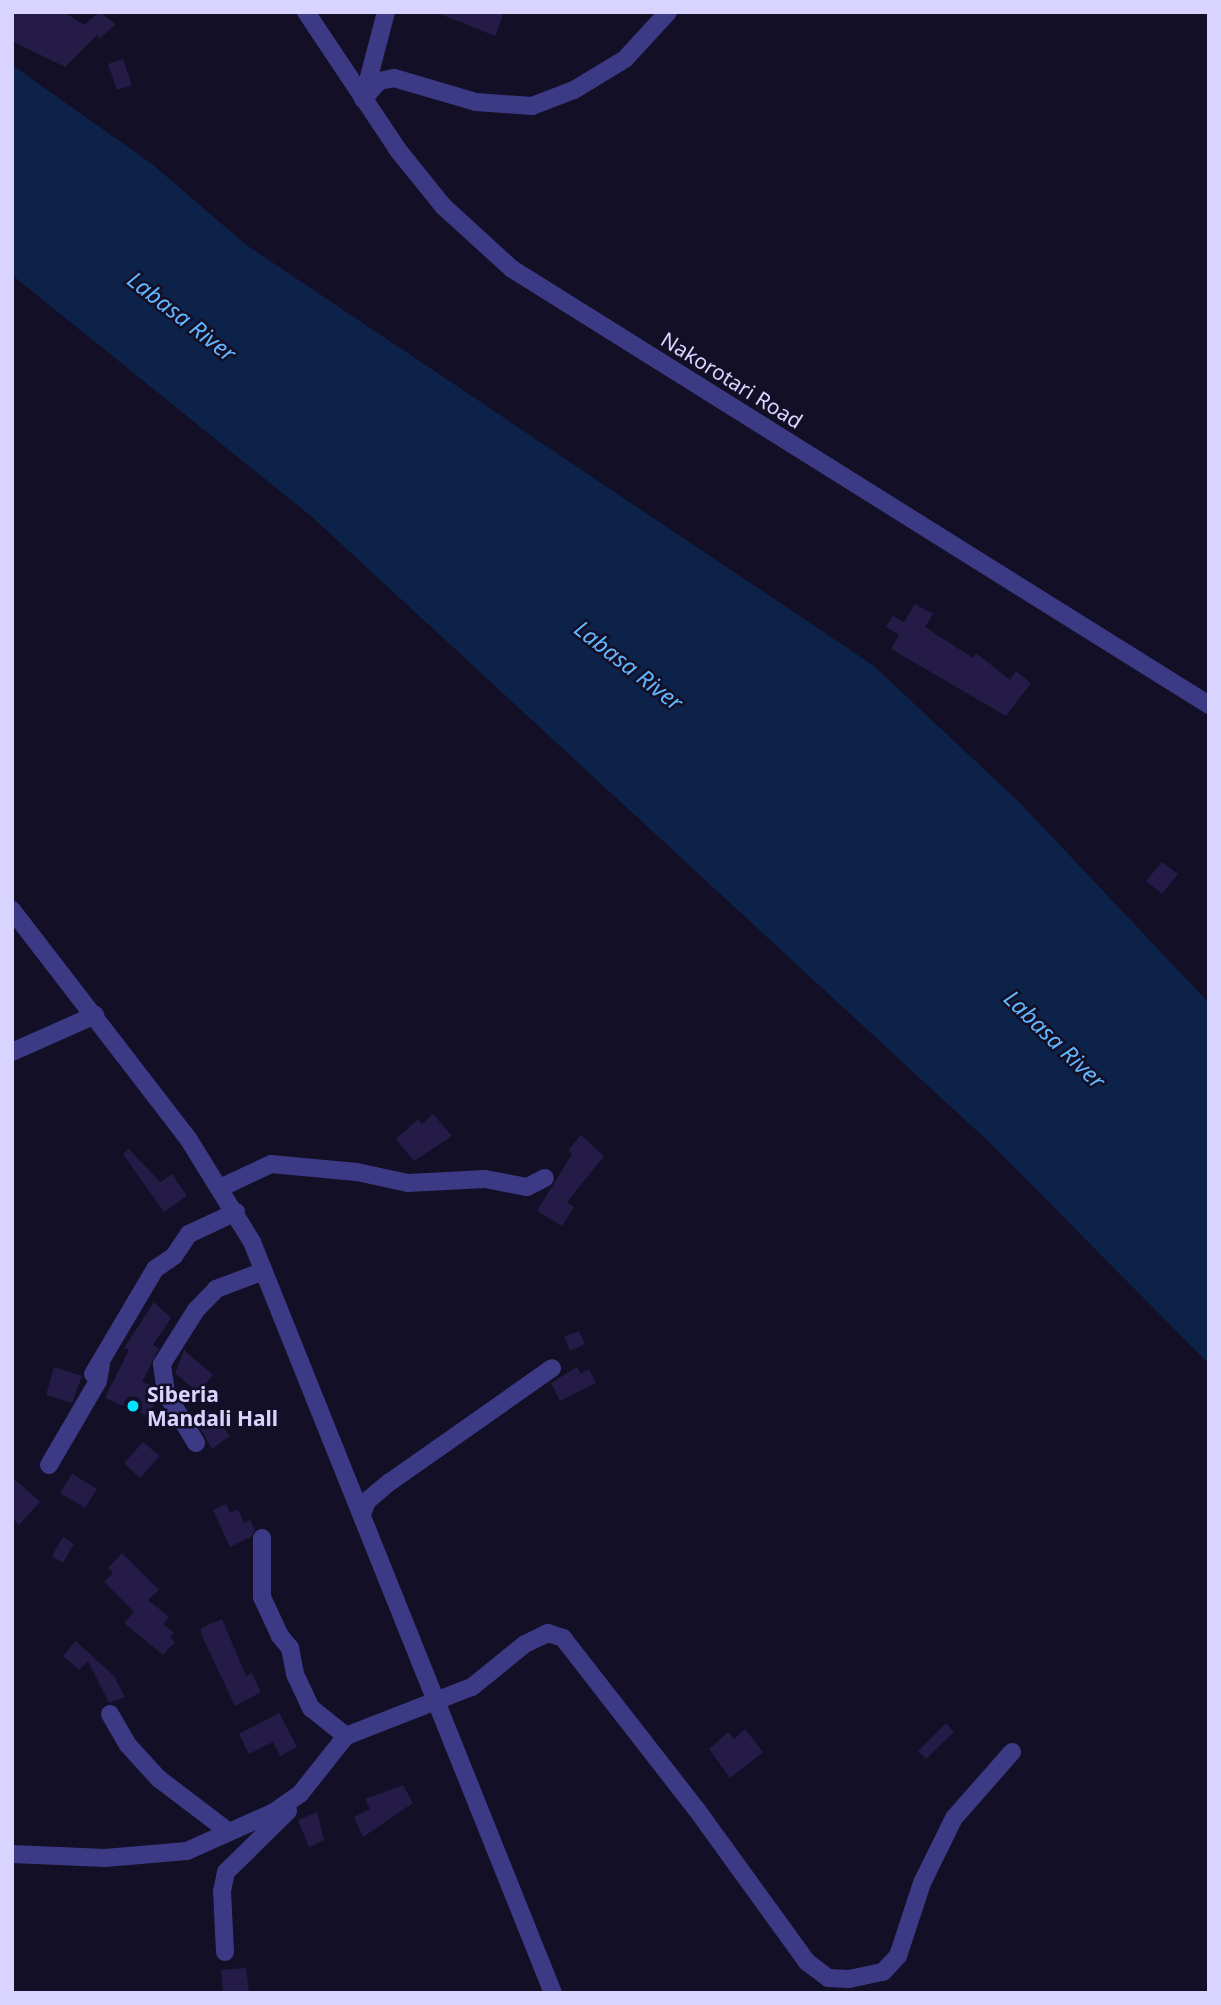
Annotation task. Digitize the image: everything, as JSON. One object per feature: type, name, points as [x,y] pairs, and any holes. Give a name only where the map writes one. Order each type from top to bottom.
[{"type":"street","name":"Nakorotari Road","points":[[306,12],[363,99],[443,206],[512,269],[1209,705]]},
{"type":"street","points":[[363,99],[386,12]]},
{"type":"street","points":[[363,99],[379,81],[394,78],[475,102],[532,106],[609,70],[649,38],[668,12]]},
{"type":"street","points":[[12,910],[95,1014],[222,1187],[236,1212],[264,1271],[553,1993]]},
{"type":"street","points":[[12,1052],[95,1014]]},
{"type":"street","points":[[222,1187],[271,1164],[357,1172],[408,1183],[485,1179],[527,1187],[545,1178]]},
{"type":"street","points":[[49,1465],[98,1381],[97,1369],[155,1269],[174,1256],[189,1234],[236,1212]]},
{"type":"street","points":[[196,1443],[166,1392],[162,1364],[196,1310],[216,1289],[264,1271]]},
{"type":"street","points":[[362,1514],[368,1501],[390,1482],[552,1368]]},
{"type":"street","points":[[262,1538],[262,1597],[280,1636],[290,1648],[295,1674],[311,1709],[346,1736]]},
{"type":"street","points":[[225,1952],[222,1891],[226,1872],[300,1794],[346,1736],[472,1687],[525,1644],[548,1633],[563,1638],[697,1810],[807,1962],[828,1978],[883,1972],[898,1956],[922,1883],[954,1818],[1012,1752]]},
{"type":"street","points":[[110,1714],[128,1745],[159,1778],[229,1832]]},
{"type":"street","points":[[12,1854],[105,1858],[187,1851],[274,1812],[300,1794]]},
{"type":"water","name":"Labasa River","points":[[12,65],[152,164],[245,244],[874,666],[1020,803],[1209,1003],[1209,1364],[990,1143],[311,516],[12,275]]},
{"type":"building","points":[[12,12],[64,12],[84,25],[99,12],[116,24],[99,39],[97,35],[65,67],[12,41]]},
{"type":"building","points":[[435,12],[504,12],[495,36]]},
{"type":"building","points":[[123,59],[132,85],[117,90],[108,64]]},
{"type":"building","points":[[915,604],[933,614],[925,627],[973,658],[976,653],[1010,680],[1016,671],[1031,683],[1006,716],[891,649],[899,635],[886,627],[893,616],[904,622]]},
{"type":"building","points":[[1162,862],[1178,874],[1162,894],[1146,881]]},
{"type":"building","points":[[433,1114],[452,1136],[414,1161],[396,1139],[418,1119],[422,1124]]},
{"type":"building","points":[[581,1135],[604,1156],[567,1202],[574,1207],[562,1226],[537,1211],[572,1154],[568,1150]]},
{"type":"building","points":[[129,1149],[160,1182],[172,1174],[187,1196],[164,1212],[123,1154]]},
{"type":"building","points":[[154,1302],[171,1318],[153,1345],[159,1348],[142,1382],[154,1386],[156,1398],[149,1417],[105,1398],[129,1350],[124,1348]]},
{"type":"building","points":[[579,1331],[585,1344],[570,1351],[564,1337]]},
{"type":"building","points":[[184,1350],[213,1375],[198,1393],[175,1373]]},
{"type":"building","points":[[54,1367],[82,1376],[72,1403],[46,1395]]},
{"type":"building","points":[[577,1367],[581,1374],[589,1369],[596,1383],[560,1401],[551,1383]]},
{"type":"building","points":[[210,1410],[230,1436],[212,1449],[196,1421]]},
{"type":"building","points":[[143,1442],[160,1456],[140,1478],[124,1463]]},
{"type":"building","points":[[72,1474],[97,1489],[85,1508],[60,1493]]},
{"type":"building","points":[[12,1477],[40,1502],[19,1525],[12,1518]]},
{"type":"building","points":[[226,1504],[230,1513],[238,1509],[244,1523],[250,1520],[255,1530],[251,1537],[230,1547],[213,1510]]},
{"type":"building","points":[[63,1537],[74,1544],[63,1563],[52,1556]]},
{"type":"building","points":[[122,1553],[159,1590],[148,1600],[169,1617],[163,1624],[174,1633],[170,1637],[175,1642],[163,1655],[124,1623],[134,1612],[104,1582],[113,1573],[108,1568]]},
{"type":"building","points":[[222,1619],[246,1676],[252,1673],[261,1692],[235,1706],[201,1634],[201,1628]]},
{"type":"building","points":[[76,1641],[114,1676],[125,1697],[109,1703],[88,1661],[79,1670],[63,1656]]},
{"type":"building","points":[[279,1713],[297,1747],[280,1756],[273,1742],[249,1754],[239,1734]]},
{"type":"building","points":[[946,1723],[954,1732],[926,1759],[918,1751]]},
{"type":"building","points":[[745,1729],[763,1752],[730,1778],[709,1749],[728,1732],[734,1739]]},
{"type":"building","points":[[403,1785],[413,1803],[363,1837],[354,1817],[370,1809],[365,1799]]},
{"type":"building","points":[[317,1812],[324,1840],[309,1847],[298,1820]]},
{"type":"building","points":[[246,1968],[249,1993],[223,1993],[221,1970]]},
{"type":"place","name":"Siberia Mandali Hall","points":[[133,1406]]}]
